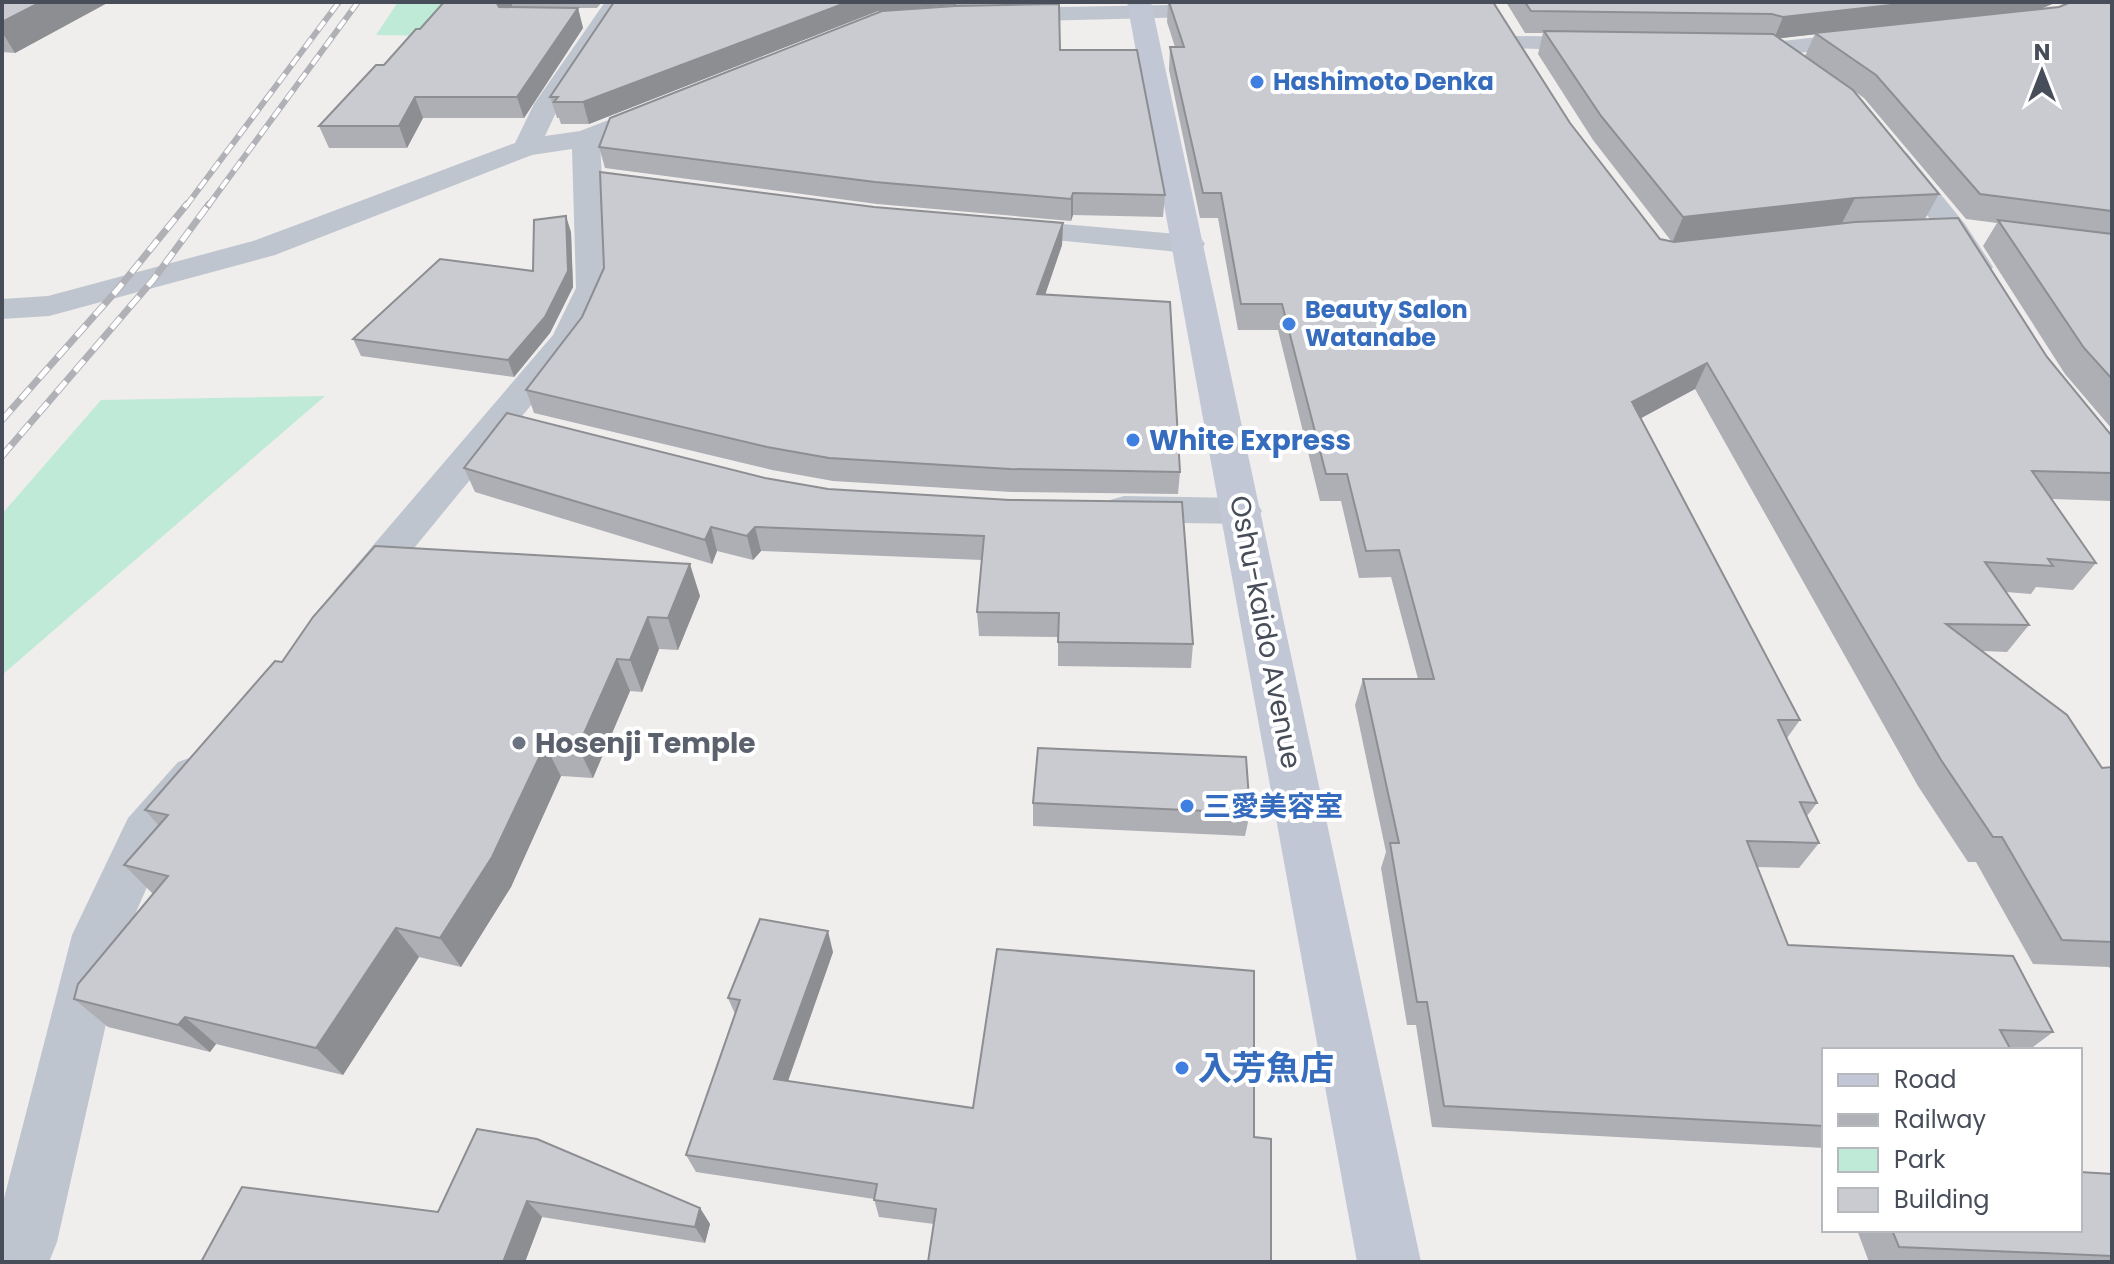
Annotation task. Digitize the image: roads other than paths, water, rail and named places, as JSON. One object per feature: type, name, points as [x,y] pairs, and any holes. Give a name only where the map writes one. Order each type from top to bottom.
[{"type":"main road","name":"Oshu-kaido Avenue","points":[[1139,7],[1189,244],[1389,1262]]},
{"type":"street","points":[[576,18],[643,6]]},
{"type":"street","points":[[971,15],[1042,8],[1203,7],[1249,10]]},
{"type":"street","points":[[526,148],[547,104],[613,9]]},
{"type":"street","points":[[1498,16],[1530,69]]},
{"type":"street","points":[[1808,74],[1760,48],[1894,36]]},
{"type":"street","points":[[1514,43],[1623,45]]},
{"type":"street","points":[[330,620],[518,423],[569,338],[592,288],[597,166],[685,98]]},
{"type":"street","points":[[1881,140],[1940,231],[1994,293]]},
{"type":"street","points":[[2,309],[49,306],[264,248],[526,148],[597,166]]},
{"type":"street","points":[[970,225],[1189,244]]},
{"type":"street","points":[[1940,231],[1997,235]]},
{"type":"street","points":[[1085,509],[1242,511]]},
{"type":"street","points":[[16,1262],[25,1242],[99,935],[146,833],[217,750]]},
{"type":"railway","points":[[186,206],[339,2]]},
{"type":"railway","points":[[208,206],[358,2]]},
{"type":"railway","points":[[2,420],[118,289],[187,204]]},
{"type":"railway","points":[[2,456],[153,280],[209,204]]},
{"type":"place","name":"Hashimoto Denka","points":[[1257,82]]},
{"type":"place","name":"Beauty Salon Watanabe","points":[[1289,324]]},
{"type":"place","name":"White Express","points":[[1133,440]]},
{"type":"place","name":"Hosenji Temple","points":[[519,743]]},
{"type":"place","name":"三愛美容室","points":[[1187,806]]},
{"type":"place","name":"入芳魚店","points":[[1182,1068]]}]
